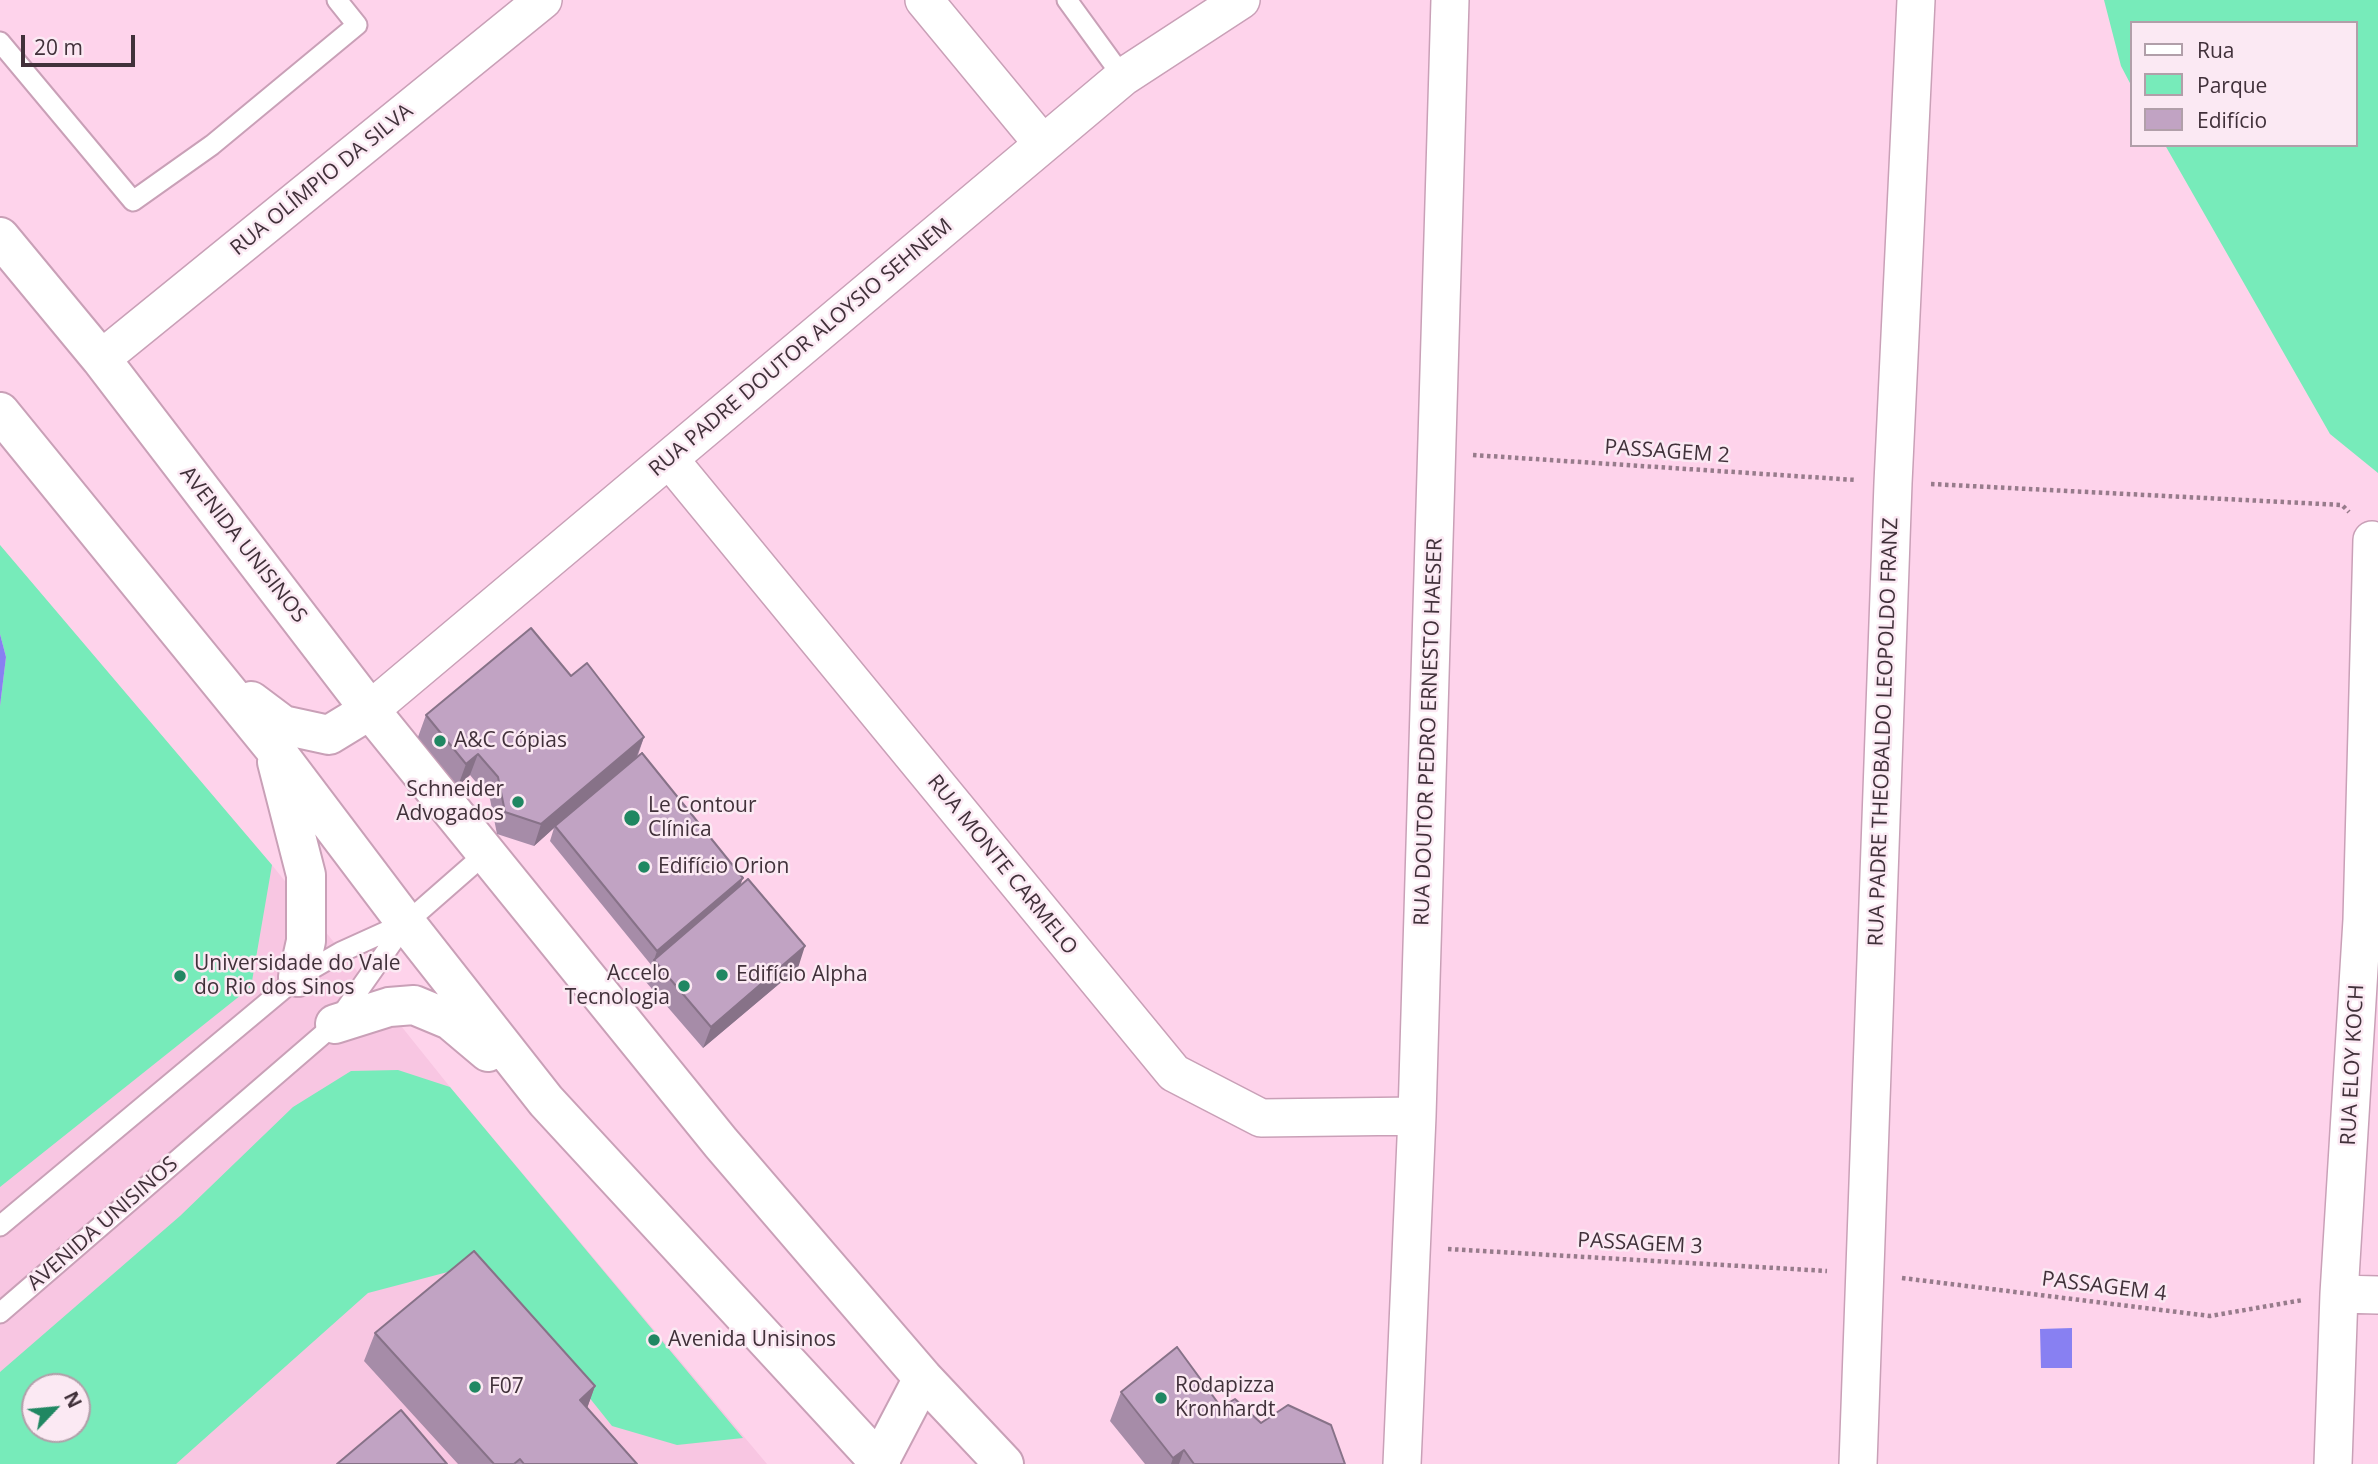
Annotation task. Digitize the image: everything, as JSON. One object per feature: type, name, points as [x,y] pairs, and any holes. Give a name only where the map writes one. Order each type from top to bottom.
[{"type":"main road","name":"AVENIDA UNISINOS","points":[[0,237],[101,359],[370,710],[721,1143],[923,1378],[1004,1464]]},
{"type":"main road","points":[[0,412],[274,747],[406,923],[546,1101],[880,1463],[923,1378]]},
{"type":"main road","points":[[210,670],[283,726],[329,735],[370,710]]},
{"type":"main road","points":[[274,747],[306,875],[306,941],[298,977]]},
{"type":"main road","points":[[335,1024],[389,1007],[414,1005],[450,1020],[546,1101]]},
{"type":"street","name":"RUA OLÍMPIO DA SILVA","points":[[101,359],[543,0]]},
{"type":"street","points":[[924,0],[1043,144]]},
{"type":"street","name":"RUA PADRE DOUTOR ALOYSIO SEHNEM","points":[[370,710],[1123,77],[1241,0]]},
{"type":"street","name":"RUA DOUTOR PEDRO ERNESTO HAESER","points":[[1402,1464],[1417,1116],[1450,0]]},
{"type":"street","name":"RUA PADRE THEOBALDO LEOPOLDO FRANZ","points":[[1858,1464],[1894,482],[1916,0]]},
{"type":"street","name":"RUA MONTE CARMELO","points":[[670,460],[1174,1073],[1261,1118],[1417,1116]]},
{"type":"street","name":"RUA ELOY KOCH","points":[[2333,1464],[2339,1294],[2370,920],[2372,540]]},
{"type":"street","points":[[2339,1294],[2378,1295]]},
{"type":"lane","points":[[0,41],[133,201],[212,145],[357,25],[337,0]]},
{"type":"lane","points":[[1067,0],[1123,77]]},
{"type":"lane","name":"AVENIDA UNISINOS","points":[[0,1313],[335,1024],[406,923],[486,853]]},
{"type":"lane","name":"AVENIDA UNISINOS","points":[[0,1226],[298,977],[341,952],[406,923]]},
{"type":"path","name":"PASSAGEM 2","points":[[1438,453],[1894,482],[2342,505],[2372,540]]},
{"type":"path","name":"PASSAGEM 3","points":[[1412,1247],[1865,1273]]},
{"type":"path","name":"PASSAGEM 4","points":[[1865,1273],[2210,1316],[2339,1294]]},
{"type":"shaded area","name":"Universidade do Vale do Rio dos Sinos","points":[[0,545],[272,865],[450,1087],[767,1464],[0,1464]]},
{"type":"shaded area","points":[[0,634],[6,657],[0,706]]},
{"type":"shaded area","points":[[2072,1328],[2072,1368],[2041,1368],[2040,1329]]},
{"type":"green space","points":[[2104,0],[2378,0],[2378,473],[2330,434],[2166,147],[2357,147],[2357,21],[2130,21],[2130,83],[2121,66]]},
{"type":"green space","points":[[0,545],[272,865],[251,987],[0,1187],[0,706],[6,657],[0,634]]},
{"type":"green space","points":[[398,1070],[450,1087],[743,1438],[677,1445],[612,1426],[482,1263],[368,1293],[176,1464],[0,1464],[0,1372],[180,1216],[293,1107],[351,1071]]},
{"type":"building","points":[[531,628],[571,676],[587,663],[644,737],[541,824],[505,812],[498,777],[478,754],[466,764],[426,715]]},
{"type":"building","name":"Edifício Orion","points":[[642,753],[743,878],[657,951],[555,826]]},
{"type":"building","name":"Edifício Alpha","points":[[748,879],[805,946],[711,1027],[654,960]]},
{"type":"building","name":"F07","points":[[474,1251],[595,1386],[580,1400],[637,1464],[524,1464],[520,1459],[514,1464],[494,1464],[375,1333]]},
{"type":"building","points":[[1177,1347],[1221,1407],[1235,1399],[1261,1423],[1288,1405],[1331,1425],[1345,1464],[1194,1464],[1184,1450],[1173,1458],[1121,1392]]},
{"type":"building","points":[[401,1410],[447,1464],[337,1464]]},
{"type":"place","name":"A&C Cópias","points":[[440,741]]},
{"type":"place","name":"Schneider Advogados","points":[[518,802]]},
{"type":"place","name":"Le Contour Clínica","points":[[632,818]]},
{"type":"place","name":"Edifício Orion","points":[[644,867]]},
{"type":"place","name":"Edifício Alpha","points":[[722,975]]},
{"type":"place","name":"Universidade do Vale do Rio dos Sinos","points":[[180,976]]},
{"type":"place","name":"Accelo Tecnologia","points":[[684,986]]},
{"type":"place","name":"Avenida Unisinos","points":[[654,1340]]},
{"type":"place","name":"F07","points":[[475,1387]]},
{"type":"place","name":"Rodapizza Kronhardt","points":[[1161,1398]]}]
